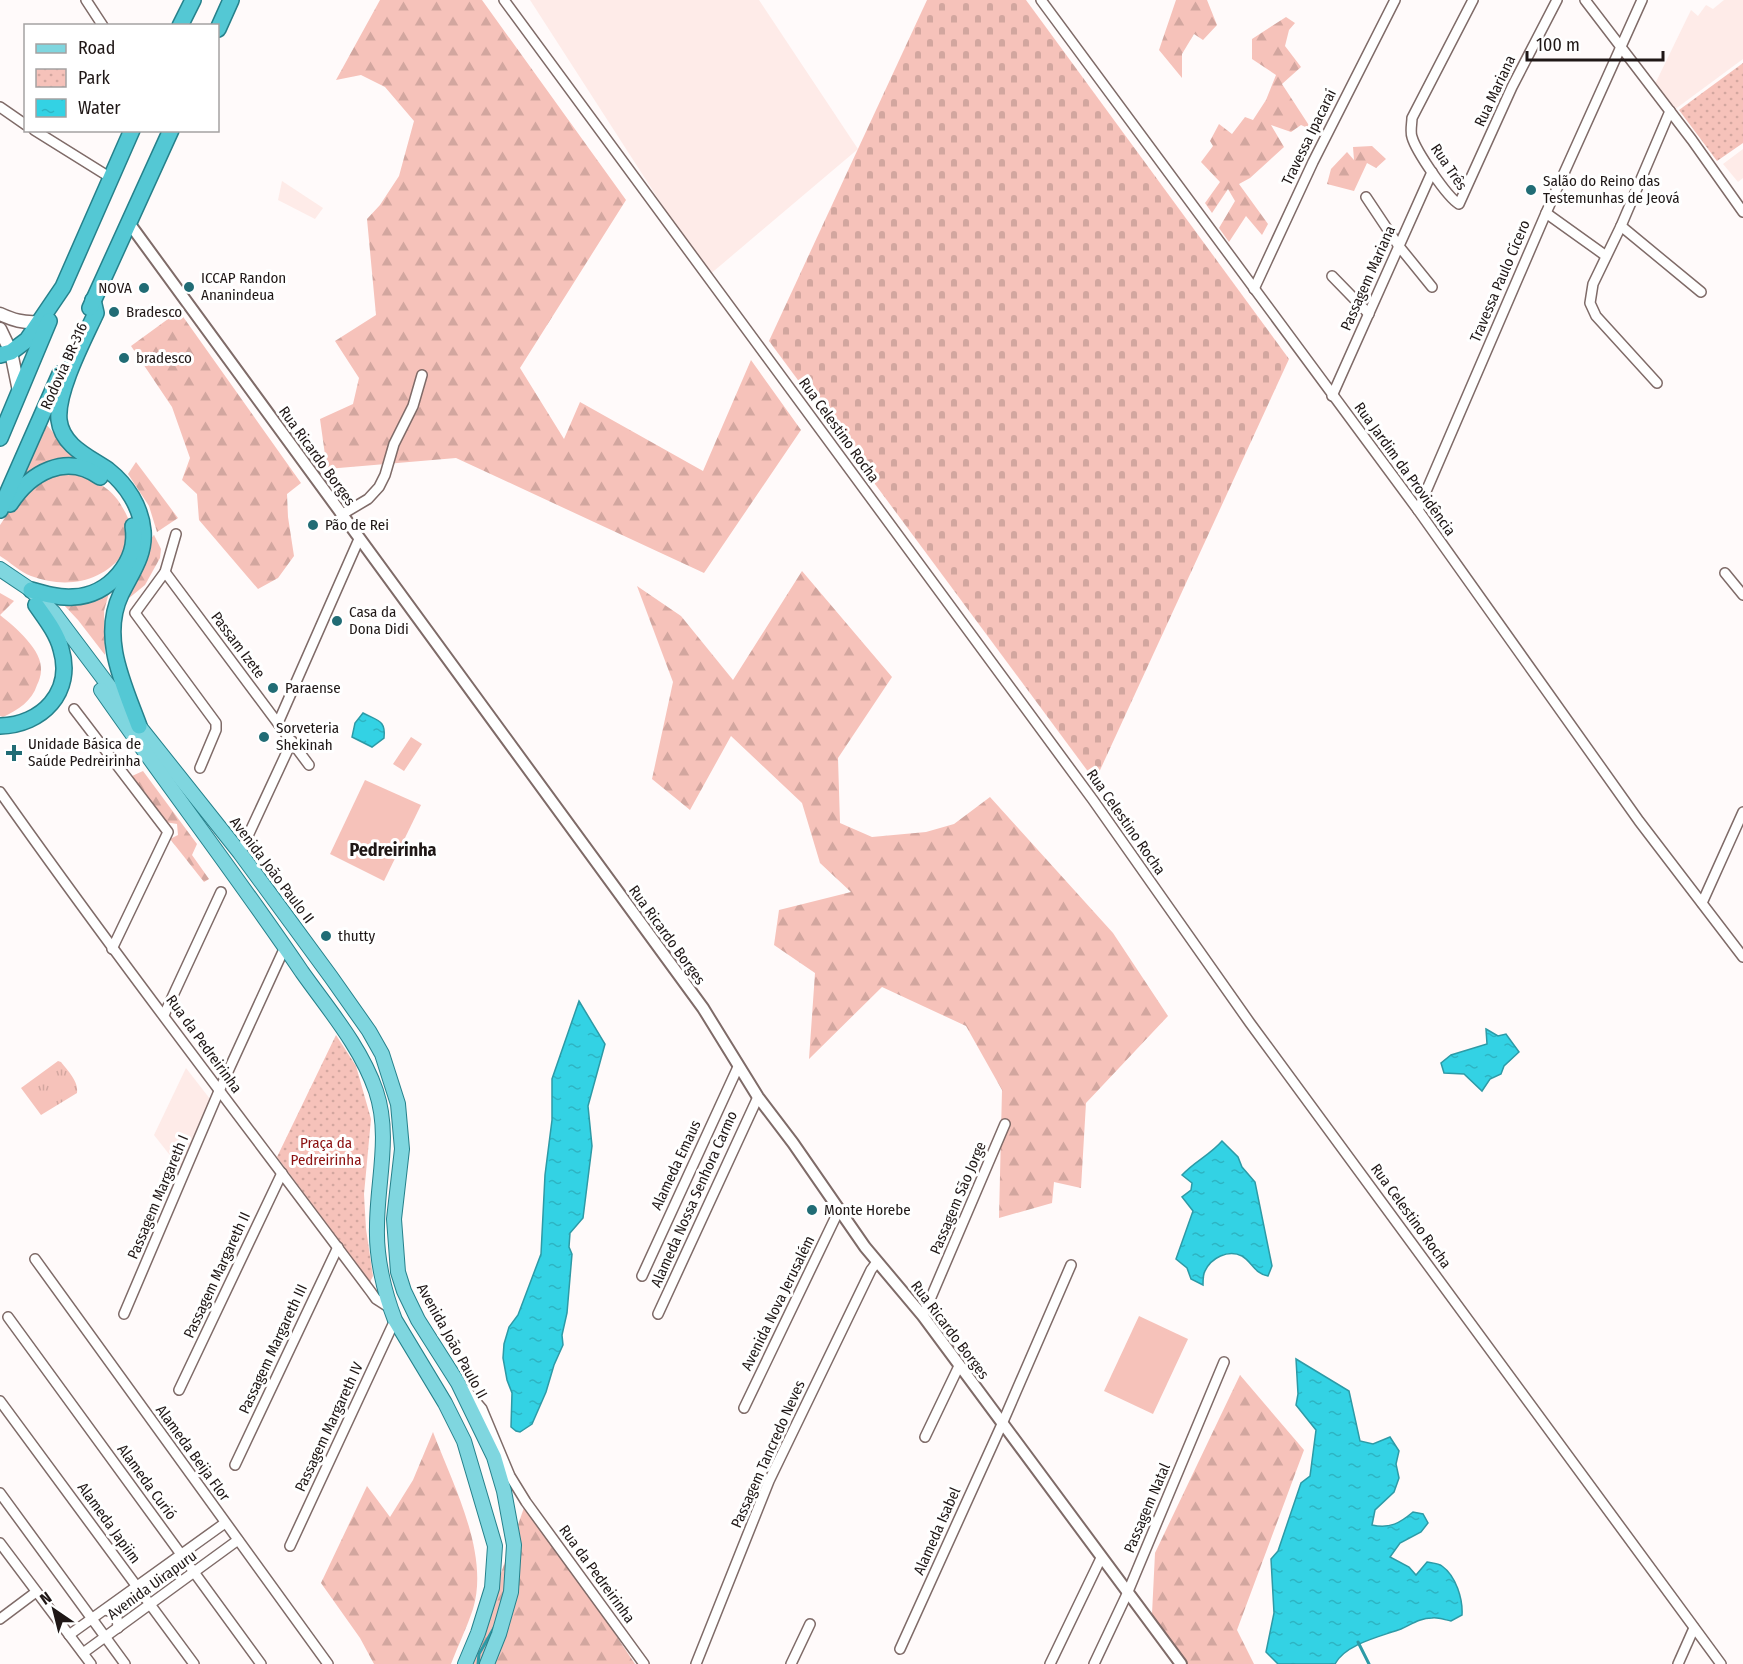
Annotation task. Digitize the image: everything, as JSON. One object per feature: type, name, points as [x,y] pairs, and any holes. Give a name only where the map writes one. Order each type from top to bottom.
[{"type":"highway","points":[[181,24],[193,0]]},
{"type":"highway","points":[[219,27],[231,0]]},
{"type":"highway","points":[[6,353],[27,340],[63,287],[131,132]]},
{"type":"highway","name":"Rodovia BR-316","points":[[0,510],[170,132]]},
{"type":"highway","name":"Rodovia BR-316","points":[[0,438],[63,287]]},
{"type":"highway","points":[[93,300],[96,313],[63,391],[59,418],[62,431],[70,444],[119,481],[141,514],[143,533],[140,560],[121,595],[113,625],[117,667],[139,726]]},
{"type":"highway","points":[[0,519],[19,490],[35,476],[50,469],[68,466],[84,467],[108,483],[127,506],[132,524],[133,541],[128,561],[107,586],[85,596],[34,597],[57,637],[61,649],[62,679],[52,704],[42,713],[31,720],[10,726],[0,726]]},
{"type":"main road","points":[[0,314],[15,321],[38,322]]},
{"type":"main road","points":[[0,329],[19,391]]},
{"type":"main road","name":"Avenida João Paulo II","points":[[0,569],[8,581],[54,613],[139,726],[240,853],[331,977],[369,1031],[382,1054],[398,1104],[402,1149],[394,1219],[398,1272],[404,1292],[418,1320],[458,1383],[494,1457],[504,1491],[514,1545],[511,1593],[487,1664]]},
{"type":"main road","name":"Avenida João Paulo II","points":[[34,597],[324,1001],[363,1060],[376,1092],[382,1121],[383,1150],[376,1229],[380,1265],[392,1314],[445,1403],[464,1441],[495,1546],[492,1588],[466,1662]]},
{"type":"street","points":[[86,0],[102,24]]},
{"type":"street","name":"Rua Celestino Rocha","points":[[504,0],[1093,800],[1250,1023],[1721,1664]]},
{"type":"street","name":"Rua Jardim da Providência","points":[[1041,0],[1418,510],[1639,821],[1743,957]]},
{"type":"street","name":"Travessa Ipacaraí","points":[[1254,289],[1313,162],[1395,0]]},
{"type":"street","name":"Rua Três","points":[[1463,196],[1459,204],[1456,204],[1432,172],[1411,136],[1412,118],[1473,0]]},
{"type":"street","name":"Rua Mariana","points":[[1463,196],[1512,87],[1557,0]]},
{"type":"street","points":[[1585,0],[1670,111],[1743,212]]},
{"type":"street","name":"Travessa Paulo Cícero","points":[[1418,510],[1546,213],[1642,0]]},
{"type":"street","points":[[0,108],[24,124]]},
{"type":"street","points":[[1657,383],[1591,309],[1590,303],[1593,284],[1621,226],[1670,111]]},
{"type":"street","points":[[37,132],[111,178]]},
{"type":"street","name":"Passagem Mariana","points":[[1332,396],[1432,172]]},
{"type":"street","points":[[1366,197],[1398,245],[1432,287]]},
{"type":"street","points":[[1546,213],[1606,256]]},
{"type":"street","name":"Rua Ricardo Borges","points":[[129,223],[703,1008],[758,1097],[839,1210],[877,1262],[923,1316],[1181,1664]]},
{"type":"street","points":[[1621,226],[1701,292]]},
{"type":"street","points":[[1332,276],[1369,314]]},
{"type":"street","points":[[341,514],[368,499],[379,487],[394,444],[413,406],[422,375]]},
{"type":"street","points":[[176,534],[165,572],[135,610],[136,616],[216,723],[216,730],[200,768]]},
{"type":"street","points":[[278,723],[359,539]]},
{"type":"street","name":"Passam Izete","points":[[165,572],[309,765]]},
{"type":"street","points":[[1725,573],[1743,595]]},
{"type":"street","points":[[74,709],[168,832],[112,949]]},
{"type":"street","points":[[240,853],[292,741]]},
{"type":"street","name":"Rua da Pedreirinha","points":[[0,792],[112,949],[376,1299],[392,1314]]},
{"type":"street","points":[[1702,903],[1743,812]]},
{"type":"street","points":[[164,1015],[221,892]]},
{"type":"street","name":"Passagem Margareth I","points":[[124,1314],[219,1091],[285,947]]},
{"type":"street","name":"Alameda Emaus","points":[[642,1276],[738,1067]]},
{"type":"street","name":"Alameda Nossa Senhora Carmo","points":[[658,1314],[758,1097]]},
{"type":"street","name":"Passagem São Jorge","points":[[923,1316],[1005,1124]]},
{"type":"street","name":"Passagem Margareth II","points":[[179,1390],[282,1173]]},
{"type":"street","name":"Avenida Nova Jerusalém","points":[[744,1408],[839,1210]]},
{"type":"street","name":"Passagem Margareth III","points":[[235,1465],[338,1247]]},
{"type":"street","name":"Alameda Beija Flor","points":[[35,1260],[328,1664]]},
{"type":"street","name":"Passagem Tancredo Neves","points":[[696,1664],[769,1481],[877,1262]]},
{"type":"street","name":"Alameda Isabel","points":[[900,1649],[1071,1265]]},
{"type":"street","name":"Passagem Margareth IV","points":[[290,1546],[392,1314]]},
{"type":"street","name":"Alameda Curió","points":[[8,1317],[261,1664]]},
{"type":"street","name":"Passagem Natal","points":[[1094,1664],[1127,1594],[1224,1362]]},
{"type":"street","points":[[925,1437],[959,1366]]},
{"type":"street","name":"Rua da Pedreirinha","points":[[458,1383],[482,1409],[510,1476],[526,1502],[644,1664]]},
{"type":"street","name":"Alameda Japiim","points":[[0,1401],[194,1664]]},
{"type":"street","points":[[0,1494],[125,1664]]},
{"type":"street","name":"Avenida Uirapuru","points":[[69,1635],[225,1523]]},
{"type":"street","name":"Avenida Uirapuru","points":[[83,1653],[238,1540]]},
{"type":"street","points":[[0,1543],[91,1664]]},
{"type":"street","points":[[1050,1664],[1101,1558]]},
{"type":"street","points":[[0,1619],[36,1592]]},
{"type":"street","points":[[105,1610],[117,1617],[118,1628]]},
{"type":"street","points":[[791,1664],[810,1624]]},
{"type":"street","points":[[1678,1664],[1694,1628]]},
{"type":"shaded area","points":[[530,0],[759,0],[858,149],[708,276]]},
{"type":"shaded area","points":[[1724,0],[1743,0],[1743,59],[1674,110],[1655,84],[1691,10],[1698,16],[1706,5],[1713,9]]},
{"type":"shaded area","points":[[1743,149],[1743,178],[1738,182],[1723,164]]},
{"type":"shaded area","points":[[282,181],[323,208],[315,219],[278,200]]},
{"type":"shaded area","points":[[186,1068],[210,1099],[180,1168],[154,1135]]},
{"type":"green space","points":[[380,0],[482,0],[626,200],[520,368],[564,439],[580,402],[703,471],[751,360],[801,430],[704,573],[456,458],[327,469],[320,419],[353,404],[359,378],[335,341],[376,315],[367,219],[380,205],[399,176],[414,121],[385,87],[361,75],[336,80]]},
{"type":"green space","points":[[927,0],[1026,0],[1289,359],[1095,781],[769,341]]},
{"type":"green space","points":[[1176,0],[1207,0],[1217,25],[1203,40],[1194,34],[1182,54],[1182,78],[1159,50]]},
{"type":"green space","points":[[1286,17],[1295,23],[1289,30],[1285,46],[1301,67],[1282,84],[1312,130],[1301,125],[1291,132],[1271,125],[1284,147],[1250,178],[1239,184],[1268,224],[1262,235],[1246,216],[1229,242],[1219,228],[1235,201],[1228,189],[1212,213],[1205,203],[1220,182],[1201,162],[1213,146],[1210,141],[1219,124],[1232,134],[1245,117],[1253,120],[1266,100],[1276,75],[1252,59],[1252,39]]},
{"type":"green space","points":[[1743,63],[1743,143],[1717,161],[1679,110]]},
{"type":"green space","points":[[1372,146],[1386,159],[1376,168],[1367,163],[1354,191],[1327,184],[1331,169],[1347,152],[1354,160],[1353,147]]},
{"type":"green space","points":[[179,311],[301,483],[287,494],[294,556],[278,578],[258,589],[199,520],[197,494],[182,480],[190,458],[172,407],[131,346]]},
{"type":"green space","points":[[46,424],[63,444],[87,466],[22,479]]},
{"type":"green space","points":[[136,462],[178,518],[157,532],[149,506],[128,474]]},
{"type":"green space","points":[[70,472],[95,481],[111,492],[123,508],[134,532],[124,553],[105,571],[94,577],[70,582],[44,580],[27,574],[0,556],[0,525],[21,494],[51,473]]},
{"type":"green space","points":[[154,535],[161,549],[160,558],[145,585],[123,603],[149,541]]},
{"type":"green space","points":[[802,571],[892,677],[838,758],[840,823],[872,837],[926,832],[954,824],[990,797],[1113,933],[1168,1016],[1086,1103],[1081,1188],[1054,1182],[1052,1203],[999,1218],[1002,1090],[966,1026],[882,987],[809,1059],[815,973],[774,945],[779,910],[851,892],[820,863],[802,803],[731,736],[690,810],[652,779],[673,682],[637,586],[681,616],[733,680]]},
{"type":"green space","points":[[110,589],[104,611],[105,655],[62,603]]},
{"type":"green space","points":[[0,593],[14,601],[0,615]]},
{"type":"green space","points":[[0,615],[33,647],[38,655],[41,671],[35,691],[28,700],[3,717],[0,716]]},
{"type":"green space","points":[[411,737],[422,744],[404,771],[393,764]]},
{"type":"green space","points":[[143,771],[197,844],[192,855],[209,879],[204,882],[170,839],[178,835],[177,824],[165,822],[132,776]]},
{"type":"green space","points":[[365,780],[421,805],[384,881],[330,854]]},
{"type":"green space","name":"Praça da Pedreirinha","points":[[336,1035],[356,1066],[371,1119],[364,1194],[366,1229],[373,1276],[370,1282],[277,1157]]},
{"type":"green space","points":[[58,1061],[72,1077],[77,1093],[41,1115],[21,1088]]},
{"type":"green space","points":[[1139,1316],[1188,1339],[1153,1414],[1104,1391]]},
{"type":"green space","points":[[1240,1375],[1304,1450],[1237,1630],[1254,1664],[1184,1664],[1152,1614],[1155,1553]]},
{"type":"green space","points":[[433,1432],[467,1519],[473,1542],[477,1565],[477,1587],[473,1609],[451,1664],[374,1664],[360,1638],[321,1583],[367,1486],[390,1517],[413,1480]]},
{"type":"green space","points":[[526,1502],[530,1506],[635,1664],[469,1664]]},
{"type":"water","points":[[363,713],[380,722],[384,728],[384,738],[372,747],[352,737],[355,723]]},
{"type":"water","points":[[579,1001],[605,1044],[588,1106],[592,1146],[583,1218],[570,1233],[569,1247],[572,1254],[567,1313],[562,1335],[563,1345],[532,1424],[520,1432],[511,1427],[512,1393],[503,1358],[504,1344],[509,1327],[518,1315],[541,1254],[545,1175],[552,1120],[552,1079]]},
{"type":"water","points":[[1486,1029],[1498,1036],[1506,1034],[1519,1052],[1504,1066],[1501,1074],[1490,1079],[1482,1091],[1464,1074],[1444,1073],[1441,1063],[1451,1055],[1487,1044]]},
{"type":"water","points":[[1222,1141],[1238,1157],[1242,1167],[1255,1182],[1272,1266],[1268,1276],[1264,1275],[1242,1256],[1226,1254],[1208,1266],[1204,1274],[1203,1285],[1191,1279],[1187,1268],[1176,1259],[1193,1211],[1182,1197],[1191,1190],[1192,1183],[1182,1175]]},
{"type":"water","points":[[1296,1359],[1349,1391],[1360,1441],[1373,1444],[1390,1437],[1399,1451],[1396,1464],[1399,1478],[1394,1492],[1375,1510],[1372,1525],[1389,1526],[1413,1512],[1423,1514],[1428,1523],[1421,1532],[1400,1543],[1390,1557],[1409,1567],[1416,1575],[1427,1562],[1442,1566],[1455,1582],[1461,1602],[1462,1615],[1451,1621],[1439,1618],[1420,1620],[1355,1646],[1340,1657],[1335,1664],[1278,1664],[1266,1652],[1274,1613],[1271,1559],[1278,1551],[1301,1483],[1310,1476],[1316,1430],[1296,1405],[1298,1394]]},
{"type":"waterway","points":[[478,1664],[479,1654],[495,1626]]},
{"type":"waterway","points":[[1358,1642],[1369,1664]]},
{"type":"place","name":"Salão do Reino das Testemunhas de Jeová","points":[[1531,190]]},
{"type":"place","name":"ICCAP Randon Ananindeua","points":[[189,287]]},
{"type":"place","name":"NOVA","points":[[144,288]]},
{"type":"place","name":"Bradesco","points":[[114,312]]},
{"type":"place","name":"bradesco","points":[[124,358]]},
{"type":"place","name":"Pão de Rei","points":[[313,525]]},
{"type":"place","name":"Casa da Dona Didi","points":[[337,621]]},
{"type":"place","name":"Paraense","points":[[273,688]]},
{"type":"place","name":"Sorveteria Shekinah","points":[[264,737]]},
{"type":"place","name":"Unidade Básica de Saúde Pedreirinha","points":[[14,753]]},
{"type":"place","name":"thutty","points":[[326,936]]},
{"type":"place","name":"Monte Horebe","points":[[812,1210]]},
{"type":"district","name":"Pedreirinha","points":[[393,850]]}]
